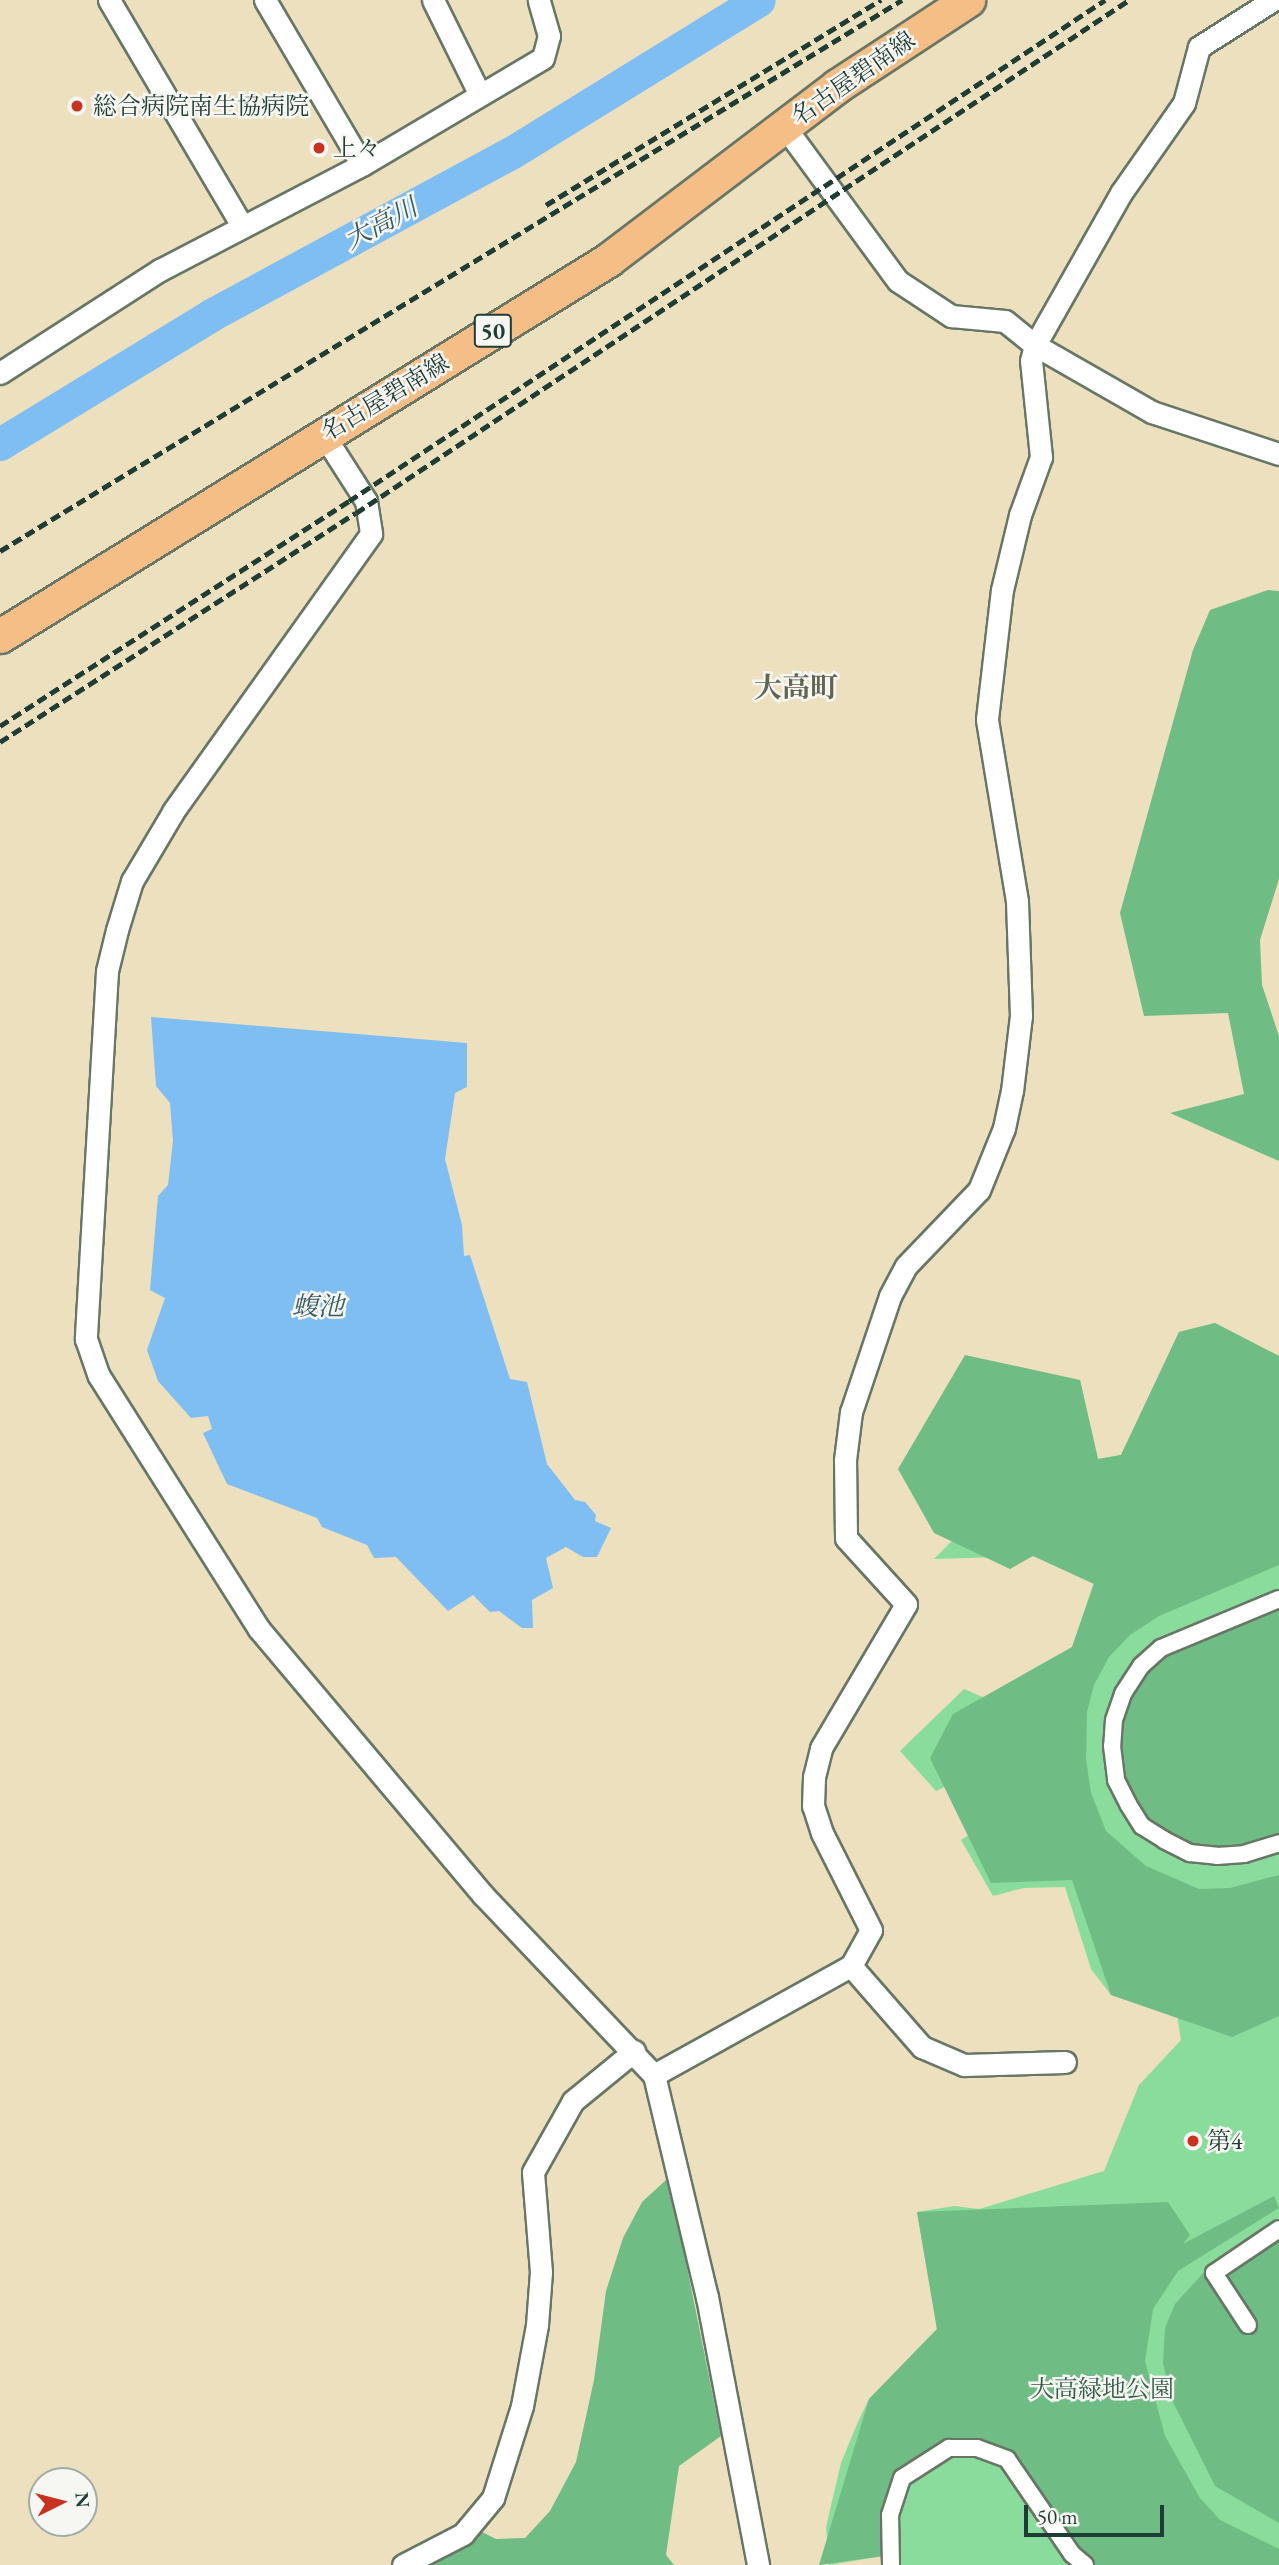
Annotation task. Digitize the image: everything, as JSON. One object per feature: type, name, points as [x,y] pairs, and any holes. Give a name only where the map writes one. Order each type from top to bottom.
[{"type":"main road","name":"名古屋碧南線","points":[[0,636],[608,260],[784,126],[968,0]]},
{"type":"street","points":[[109,0],[241,224]]},
{"type":"street","points":[[265,0],[362,165]]},
{"type":"street","points":[[433,0],[479,93]]},
{"type":"street","points":[[0,373],[160,270],[241,224],[362,165],[479,93],[543,58],[549,36],[539,0]]},
{"type":"street","points":[[654,2075],[851,1966],[872,1930],[822,1833],[813,1805],[814,1777],[821,1748],[906,1604],[846,1538],[850,1412],[890,1296],[906,1266],[979,1190],[1004,1128],[1013,1091],[1021,1016],[1017,901],[987,719],[1002,590],[1020,515],[1041,457],[1031,361],[1035,345],[1121,193],[1184,103],[1199,47],[1273,0]]},
{"type":"street","points":[[784,126],[898,282],[951,316],[1005,321],[1035,345],[1152,412],[1279,454]]},
{"type":"street","points":[[323,434],[366,501],[371,534],[173,812],[132,881],[117,930],[107,971],[86,1339],[99,1376],[259,1629],[483,1895],[654,2075],[707,2297],[758,2565]]},
{"type":"street","points":[[1279,1599],[1161,1648],[1141,1666],[1124,1695],[1114,1720],[1112,1746],[1116,1780],[1128,1804],[1142,1826],[1164,1840],[1190,1853],[1217,1856],[1244,1854],[1279,1843]]},
{"type":"street","points":[[851,1966],[922,2047],[964,2065],[1065,2062]]},
{"type":"street","points":[[403,2565],[463,2534],[493,2498],[522,2406],[537,2325],[541,2272],[533,2172],[573,2101],[634,2051]]},
{"type":"street","points":[[1248,2325],[1214,2273],[1279,2230]]},
{"type":"street","points":[[891,2565],[890,2515],[902,2478],[949,2448],[978,2448],[1007,2459],[1072,2554],[1084,2565]]},
{"type":"green space","points":[[1268,590],[1279,591],[1279,879],[1260,940],[1262,985],[1279,1036],[1279,1161],[1170,1113],[1244,1094],[1228,1013],[1144,1016],[1120,913],[1193,650],[1210,610]]},
{"type":"green space","name":"大高緑地公園","points":[[1215,1323],[1279,1356],[1279,2565],[884,2565],[883,2556],[829,2565],[826,2527],[841,2463],[857,2424],[869,2399],[937,2329],[917,2212],[954,2206],[979,2209],[1104,2171],[1139,2085],[1181,2040],[1176,2010],[1111,1995],[1091,1969],[1065,1887],[1024,1888],[993,1896],[961,1840],[985,1824],[957,1781],[936,1791],[900,1751],[964,1689],[992,1701],[1072,1647],[1095,1579],[1033,1556],[934,1559],[963,1530],[1080,1380],[1098,1459],[1121,1455],[1179,1332]]},
{"type":"green space","points":[[1215,1323],[1279,1356],[1279,1565],[1159,1616],[1130,1635],[1109,1657],[1094,1685],[1087,1712],[1086,1759],[1091,1793],[1106,1831],[1146,1866],[1199,1889],[1230,1888],[1279,1875],[1279,2016],[1232,2037],[1111,1995],[1072,1880],[991,1883],[930,1758],[953,1714],[1072,1647],[1094,1584],[1033,1556],[1010,1569],[934,1533],[898,1469],[965,1355],[1080,1380],[1098,1459],[1121,1455],[1179,1332]]},
{"type":"green space","points":[[1279,1599],[1279,1843],[1217,1856],[1164,1840],[1128,1804],[1112,1746],[1141,1666]]},
{"type":"green space","points":[[666,2180],[671,2188],[721,2436],[679,2466],[666,2555],[674,2565],[433,2565],[434,2559],[478,2530],[496,2539],[525,2538],[550,2511],[576,2462],[594,2380],[606,2291],[623,2238],[642,2202]]},
{"type":"green space","points":[[1274,2196],[1279,2208],[1178,2271],[1153,2309],[1145,2361],[1165,2436],[1200,2498],[1220,2520],[1279,2549],[1279,2565],[1085,2565],[1007,2459],[949,2448],[895,2492],[883,2556],[819,2565],[869,2399],[937,2329],[917,2212],[1168,2202],[1190,2235],[1183,2244]]},
{"type":"green space","points":[[1279,2229],[1279,2523],[1215,2486],[1171,2398],[1163,2363],[1165,2328],[1175,2304],[1206,2270],[1214,2273]]},
{"type":"water","name":"蝮池","points":[[151,1017],[467,1043],[467,1087],[455,1093],[445,1159],[462,1225],[464,1256],[470,1255],[510,1379],[527,1382],[547,1464],[575,1500],[585,1502],[596,1515],[595,1521],[611,1528],[597,1557],[583,1557],[566,1547],[546,1558],[553,1588],[532,1600],[533,1628],[522,1628],[499,1611],[490,1612],[473,1595],[448,1611],[396,1557],[374,1558],[367,1545],[322,1527],[317,1518],[227,1484],[203,1433],[212,1429],[208,1416],[191,1418],[158,1381],[147,1350],[165,1298],[150,1290],[158,1196],[168,1185],[173,1141],[170,1103],[156,1086]]},
{"type":"waterway","name":"大高川","points":[[0,444],[211,315],[511,153],[759,0]]},
{"type":"railway","points":[[546,205],[881,0]]},
{"type":"railway","points":[[0,551],[902,0]]},
{"type":"railway","points":[[0,726],[349,501],[1105,0]]},
{"type":"railway","points":[[0,742],[356,513],[1129,0]]},
{"type":"place","name":"総合病院南生協病院","points":[[77,106]]},
{"type":"place","name":"上々","points":[[319,148]]},
{"type":"place","name":"第4","points":[[1193,2141]]},
{"type":"district","name":"大高町","points":[[796,687]]}]
